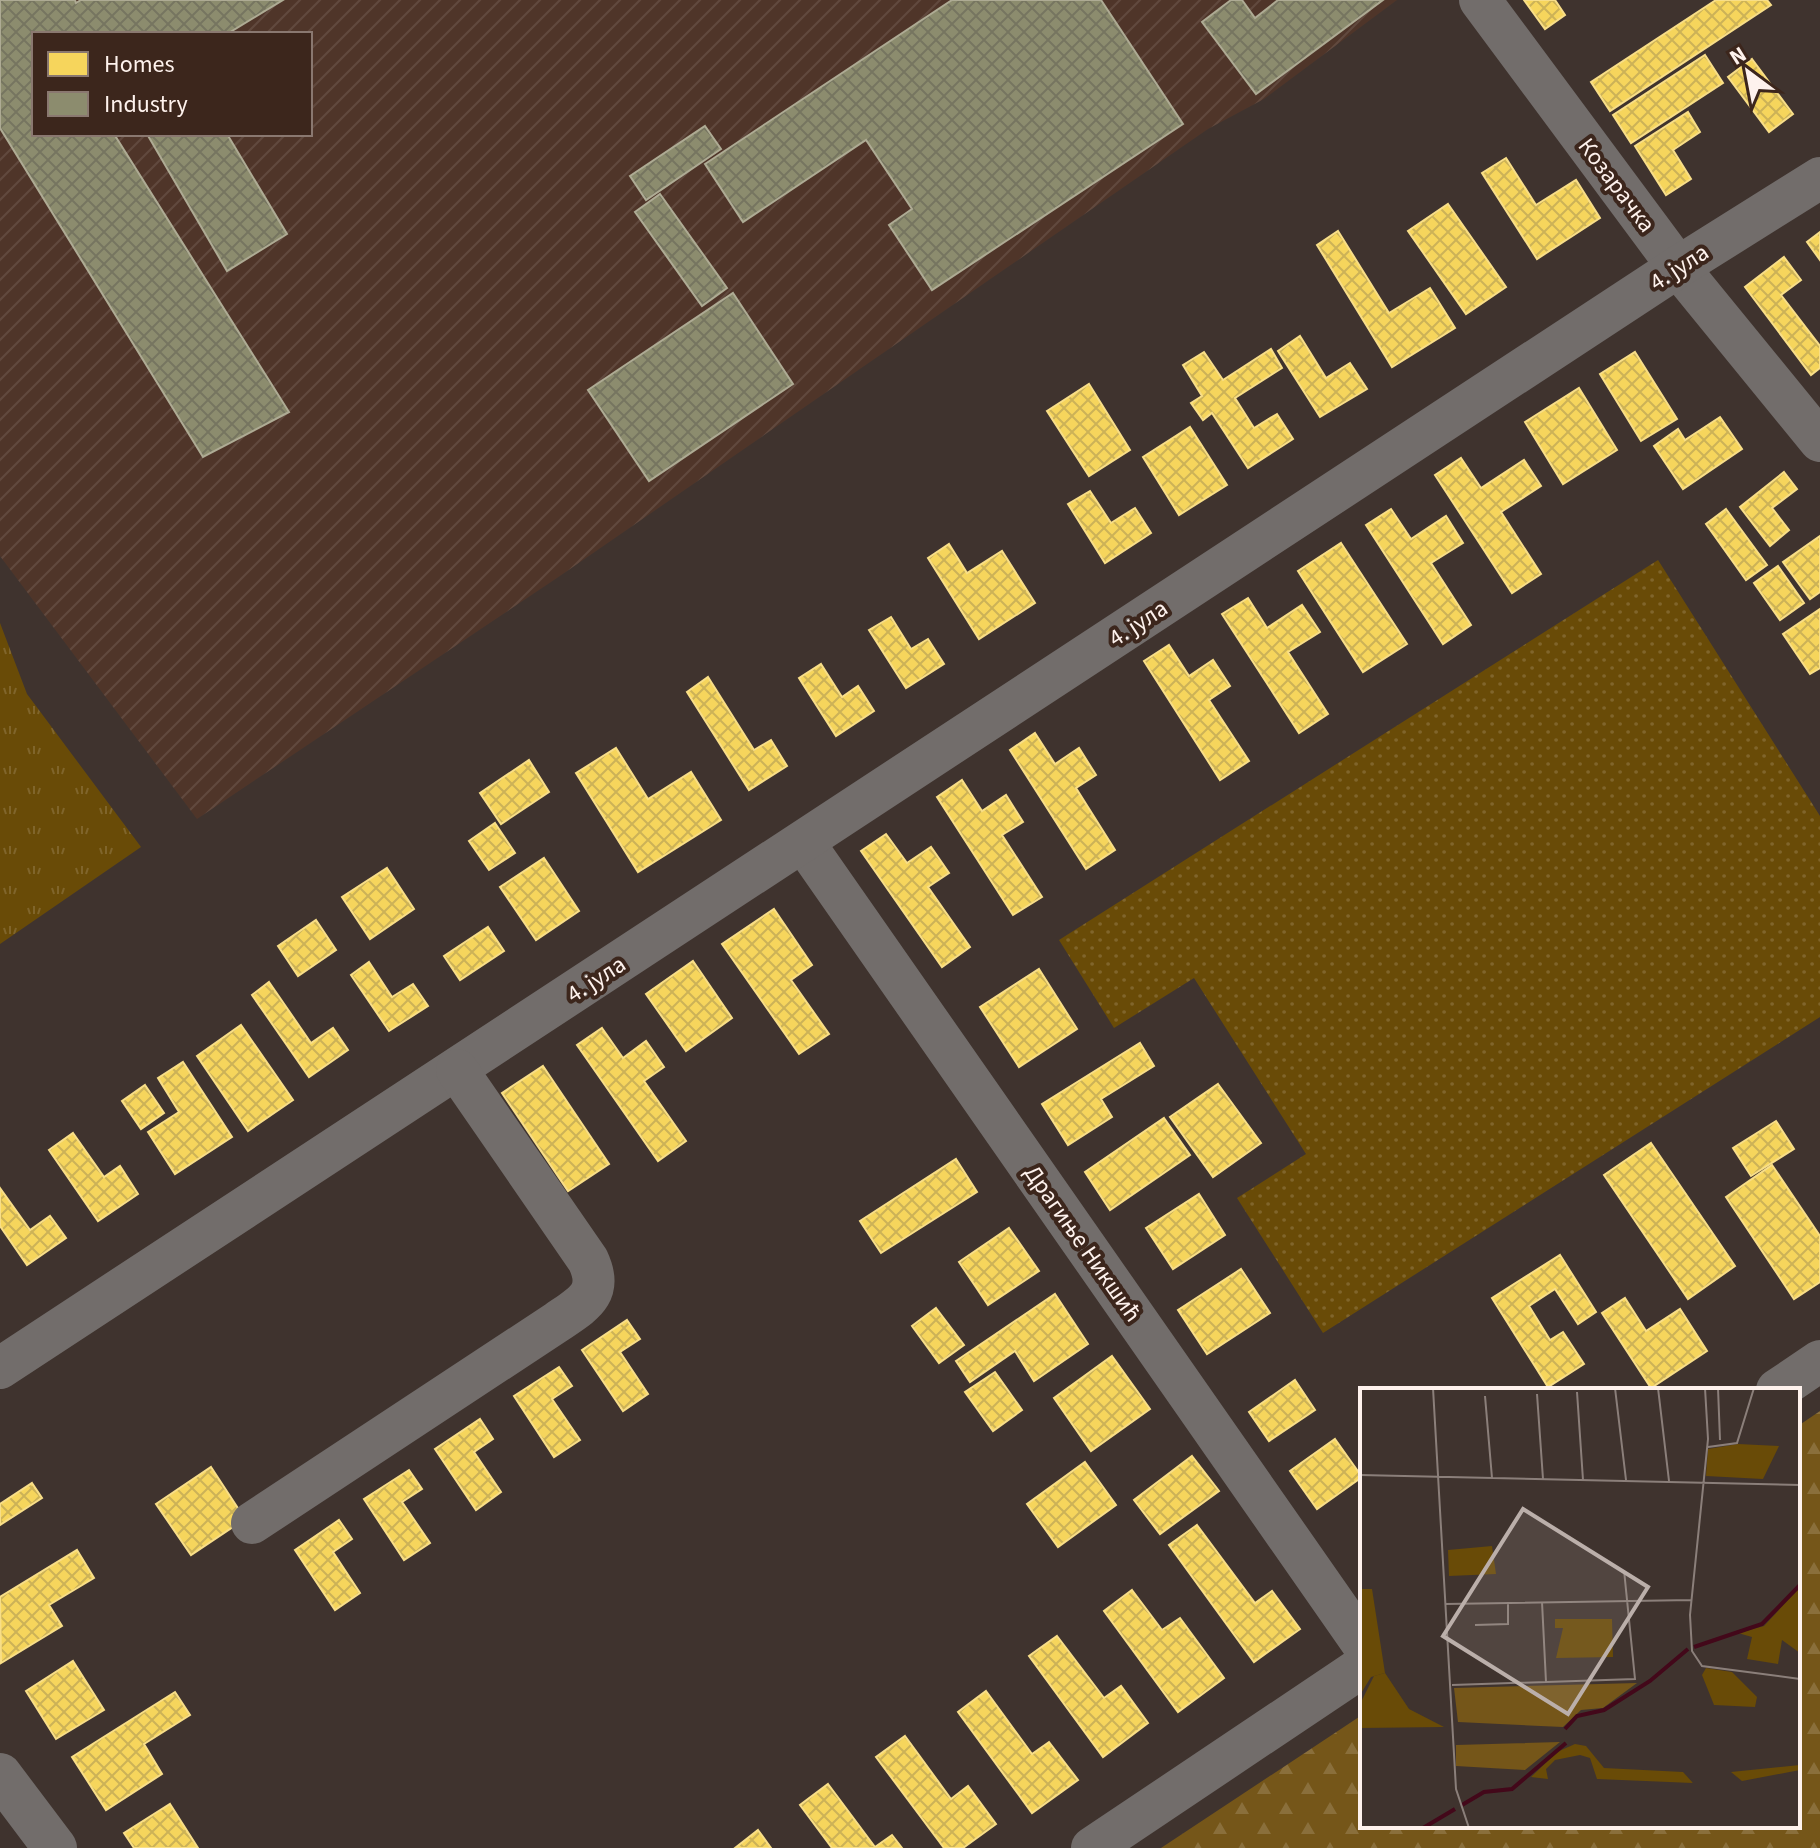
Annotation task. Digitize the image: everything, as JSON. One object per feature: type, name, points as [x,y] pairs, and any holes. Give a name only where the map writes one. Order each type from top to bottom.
[{"type":"street","name":"Козарачка","points":[[1480,0],[1678,267],[1820,441]]},
{"type":"street","name":"4. јула","points":[[0,1368],[1678,267],[1820,178]]},
{"type":"street","name":"Драгиње Никшић","points":[[804,843],[1360,1640]]},
{"type":"street","points":[[252,1523],[557,1322],[591,1295],[595,1281],[588,1260],[457,1070]]},
{"type":"street","points":[[1780,1388],[1820,1361]]},
{"type":"street","points":[[1092,1848],[1360,1668]]},
{"type":"street","points":[[0,1775],[55,1848]]},
{"type":"shaded area","points":[[0,0],[1397,0],[1264,99],[1208,129],[557,578],[197,819],[0,556]]},
{"type":"green space","points":[[1658,560],[1820,816],[1820,1017],[1323,1333],[1237,1198],[1306,1154],[1194,978],[1114,1028],[1059,940]]},
{"type":"green space","points":[[0,623],[27,694],[141,847],[0,944]]},
{"type":"green space","points":[[1820,1411],[1820,1848],[1161,1848],[1360,1716],[1360,1828],[1800,1828],[1800,1425]]},
{"type":"building: Homes","points":[[1524,0],[1555,0],[1565,15],[1545,29]]},
{"type":"building: Homes","points":[[1716,0],[1767,0],[1771,5],[1610,111],[1591,82]]},
{"type":"building: Homes","points":[[1705,55],[1723,83],[1631,143],[1613,115]]},
{"type":"building: Homes","points":[[1752,59],[1793,114],[1769,132],[1728,77]]},
{"type":"building: Homes","points":[[1688,112],[1700,132],[1673,150],[1691,179],[1666,195],[1635,146]]},
{"type":"building: Homes","points":[[1506,158],[1536,205],[1576,180],[1600,218],[1537,259],[1482,173]]},
{"type":"building: Homes","points":[[1448,204],[1506,287],[1466,314],[1408,231]]},
{"type":"building: Homes","points":[[1338,231],[1389,313],[1430,288],[1455,328],[1392,367],[1317,245]]},
{"type":"building: Homes","points":[[1820,232],[1820,260],[1807,242]]},
{"type":"building: Homes","points":[[1784,257],[1801,280],[1781,295],[1820,346],[1820,368],[1811,375],[1745,287]]},
{"type":"building: Homes","points":[[1300,336],[1326,378],[1350,363],[1367,389],[1320,417],[1278,351]]},
{"type":"building: Homes","points":[[1271,349],[1282,368],[1235,398],[1254,428],[1277,414],[1293,439],[1248,468],[1212,413],[1203,420],[1191,403],[1202,396],[1183,365],[1204,352],[1223,380]]},
{"type":"building: Homes","points":[[1635,352],[1677,419],[1641,441],[1600,374]]},
{"type":"building: Homes","points":[[1089,384],[1130,450],[1089,476],[1047,411]]},
{"type":"building: Homes","points":[[1579,388],[1617,450],[1563,484],[1525,422]]},
{"type":"building: Homes","points":[[1720,417],[1742,449],[1683,489],[1654,446],[1678,429],[1685,440]]},
{"type":"building: Homes","points":[[1190,427],[1227,485],[1179,515],[1143,457]]},
{"type":"building: Homes","points":[[1461,458],[1481,488],[1524,460],[1541,486],[1501,512],[1541,574],[1512,593],[1435,475]]},
{"type":"building: Homes","points":[[1784,472],[1797,489],[1772,508],[1789,530],[1770,546],[1740,507]]},
{"type":"building: Homes","points":[[1090,491],[1111,523],[1135,508],[1151,533],[1105,563],[1068,504]]},
{"type":"building: Homes","points":[[1391,509],[1411,539],[1446,516],[1463,543],[1431,563],[1471,625],[1443,644],[1366,525]]},
{"type":"building: Homes","points":[[1726,509],[1767,565],[1746,580],[1706,524]]},
{"type":"building: Homes","points":[[1820,536],[1820,592],[1810,599],[1783,562]]},
{"type":"building: Homes","points":[[1341,543],[1407,644],[1363,672],[1298,571]]},
{"type":"building: Homes","points":[[949,544],[967,573],[1002,551],[1035,603],[979,639],[928,558]]},
{"type":"building: Homes","points":[[1778,566],[1804,603],[1780,620],[1754,583]]},
{"type":"building: Homes","points":[[1248,598],[1267,628],[1302,605],[1320,632],[1288,652],[1328,714],[1299,733],[1222,614]]},
{"type":"building: Homes","points":[[1820,609],[1820,668],[1810,674],[1783,634]]},
{"type":"building: Homes","points":[[891,617],[911,649],[928,639],[944,664],[906,688],[869,630]]},
{"type":"building: Homes","points":[[1169,645],[1189,676],[1213,660],[1230,686],[1209,700],[1249,761],[1220,780],[1144,661]]},
{"type":"building: Homes","points":[[821,664],[842,697],[858,686],[874,711],[836,736],[799,678]]},
{"type":"building: Homes","points":[[708,677],[754,750],[771,740],[787,766],[749,790],[687,692]]},
{"type":"building: Homes","points":[[1035,733],[1055,764],[1079,748],[1096,775],[1076,788],[1115,850],[1086,869],[1010,750]]},
{"type":"building: Homes","points":[[616,748],[648,799],[691,772],[721,820],[638,872],[576,773]]},
{"type":"building: Homes","points":[[529,760],[549,792],[501,824],[480,793]]},
{"type":"building: Homes","points":[[962,780],[982,811],[1006,795],[1023,822],[1002,835],[1042,897],[1013,915],[937,797]]},
{"type":"building: Homes","points":[[495,823],[515,853],[489,870],[469,841]]},
{"type":"building: Homes","points":[[886,834],[907,863],[931,847],[949,873],[928,887],[970,947],[942,967],[861,851]]},
{"type":"building: Homes","points":[[544,858],[579,911],[536,940],[500,887]]},
{"type":"building: Homes","points":[[387,868],[414,909],[370,939],[342,897]]},
{"type":"building: Homes","points":[[774,909],[812,965],[791,980],[829,1034],[799,1054],[722,944]]},
{"type":"building: Homes","points":[[316,920],[336,950],[298,976],[278,946]]},
{"type":"building: Homes","points":[[488,927],[504,951],[460,980],[444,956]]},
{"type":"building: Homes","points":[[693,961],[732,1018],[686,1051],[646,994]]},
{"type":"building: Homes","points":[[369,962],[392,997],[413,984],[428,1006],[389,1031],[351,975]]},
{"type":"building: Homes","points":[[1039,969],[1077,1029],[1019,1067],[980,1007]]},
{"type":"building: Homes","points":[[269,982],[311,1043],[333,1028],[348,1050],[309,1077],[252,995]]},
{"type":"building: Homes","points":[[241,1025],[293,1100],[248,1131],[197,1056]]},
{"type":"building: Homes","points":[[602,1028],[623,1058],[646,1041],[664,1067],[644,1081],[686,1141],[658,1161],[577,1045]]},
{"type":"building: Homes","points":[[1140,1043],[1154,1066],[1101,1099],[1112,1117],[1068,1145],[1042,1104]]},
{"type":"building: Homes","points":[[183,1062],[232,1137],[175,1174],[148,1132],[179,1112],[158,1078]]},
{"type":"building: Homes","points":[[543,1066],[609,1164],[568,1191],[502,1093]]},
{"type":"building: Homes","points":[[1218,1084],[1261,1143],[1213,1177],[1170,1117]]},
{"type":"building: Homes","points":[[145,1085],[164,1113],[141,1129],[122,1101]]},
{"type":"building: Homes","points":[[1164,1118],[1190,1155],[1110,1210],[1085,1172]]},
{"type":"building: Homes","points":[[1776,1121],[1794,1149],[1751,1176],[1733,1148]]},
{"type":"building: Homes","points":[[73,1133],[104,1177],[120,1166],[138,1194],[98,1221],[49,1150]]},
{"type":"building: Homes","points":[[1651,1143],[1735,1266],[1688,1299],[1604,1175]]},
{"type":"building: Homes","points":[[956,1159],[977,1192],[881,1253],[860,1221]]},
{"type":"building: Homes","points":[[1772,1165],[1820,1236],[1820,1282],[1794,1299],[1726,1197]]},
{"type":"building: Homes","points":[[0,1188],[30,1230],[50,1216],[66,1238],[27,1265],[0,1226]]},
{"type":"building: Homes","points":[[1199,1194],[1225,1235],[1173,1269],[1146,1228]]},
{"type":"building: Homes","points":[[1009,1228],[1039,1271],[988,1305],[959,1262]]},
{"type":"building: Homes","points":[[1560,1255],[1596,1312],[1578,1324],[1555,1289],[1529,1306],[1550,1340],[1563,1332],[1584,1364],[1548,1387],[1492,1298]]},
{"type":"building: Homes","points":[[1241,1269],[1270,1313],[1207,1354],[1178,1310]]},
{"type":"building: Homes","points":[[1055,1294],[1088,1344],[1034,1381],[1015,1351],[970,1382],[956,1361]]},
{"type":"building: Homes","points":[[1625,1298],[1646,1331],[1680,1309],[1707,1351],[1651,1388],[1602,1313]]},
{"type":"building: Homes","points":[[936,1308],[964,1345],[939,1363],[912,1326]]},
{"type":"building: Homes","points":[[627,1320],[640,1339],[620,1352],[648,1394],[623,1411],[582,1350]]},
{"type":"building: Homes","points":[[1112,1356],[1150,1409],[1091,1451],[1054,1398]]},
{"type":"building: Homes","points":[[559,1367],[572,1386],[552,1399],[580,1440],[554,1457],[514,1396]]},
{"type":"building: Homes","points":[[995,1372],[1022,1410],[993,1431],[965,1392]]},
{"type":"building: Homes","points":[[1295,1380],[1315,1410],[1269,1441],[1249,1412]]},
{"type":"building: Homes","points":[[480,1419],[493,1439],[474,1452],[501,1492],[476,1510],[435,1449]]},
{"type":"building: Homes","points":[[1335,1439],[1360,1478],[1317,1509],[1290,1471]]},
{"type":"building: Homes","points":[[1192,1456],[1219,1491],[1160,1534],[1134,1500]]},
{"type":"building: Homes","points":[[1085,1462],[1116,1505],[1058,1547],[1027,1504]]},
{"type":"building: Homes","points":[[211,1467],[245,1519],[191,1555],[156,1504]]},
{"type":"building: Homes","points":[[409,1470],[422,1489],[402,1502],[430,1543],[404,1560],[364,1499]]},
{"type":"building: Homes","points":[[32,1483],[42,1498],[0,1525],[0,1504]]},
{"type":"building: Homes","points":[[339,1520],[352,1539],[333,1552],[360,1593],[335,1610],[295,1550]]},
{"type":"building: Homes","points":[[1197,1525],[1255,1603],[1272,1591],[1300,1629],[1254,1662],[1169,1545]]},
{"type":"building: Homes","points":[[77,1550],[94,1578],[49,1605],[62,1626],[1,1663],[0,1597]]},
{"type":"building: Homes","points":[[1132,1590],[1162,1630],[1180,1618],[1224,1678],[1178,1712],[1104,1611]]},
{"type":"building: Homes","points":[[1057,1636],[1104,1698],[1121,1686],[1148,1723],[1103,1757],[1029,1656]]},
{"type":"building: Homes","points":[[73,1661],[104,1710],[56,1739],[26,1691]]},
{"type":"building: Homes","points":[[986,1691],[1032,1754],[1049,1742],[1078,1780],[1032,1813],[958,1712]]},
{"type":"building: Homes","points":[[175,1692],[190,1715],[144,1744],[162,1774],[106,1810],[72,1757]]},
{"type":"building: Homes","points":[[905,1736],[951,1799],[968,1786],[996,1824],[963,1848],[944,1848],[876,1757]]},
{"type":"building: Homes","points":[[828,1784],[875,1847],[892,1835],[902,1848],[832,1848],[800,1805]]},
{"type":"building: Homes","points":[[170,1804],[198,1848],[134,1848],[124,1833]]},
{"type":"building: Homes","points":[[758,1830],[771,1848],[735,1848]]},
{"type":"building: Industry","points":[[0,0],[75,0],[76,3],[81,0],[283,0],[230,32],[32,32],[32,136],[115,136],[289,412],[203,457],[0,128]]},
{"type":"building: Industry","points":[[952,0],[1101,0],[1183,124],[932,290],[889,225],[912,209],[866,140],[743,222],[705,164]]},
{"type":"building: Industry","points":[[1231,0],[1242,0],[1255,18],[1278,0],[1383,0],[1256,94],[1202,22]]},
{"type":"building: Industry","points":[[705,126],[721,149],[646,200],[630,176]]},
{"type":"building: Industry","points":[[148,136],[228,136],[287,234],[227,271]]},
{"type":"building: Industry","points":[[660,194],[727,288],[702,306],[635,212]]},
{"type":"building: Industry","points":[[733,293],[793,384],[649,481],[588,390]]}]
